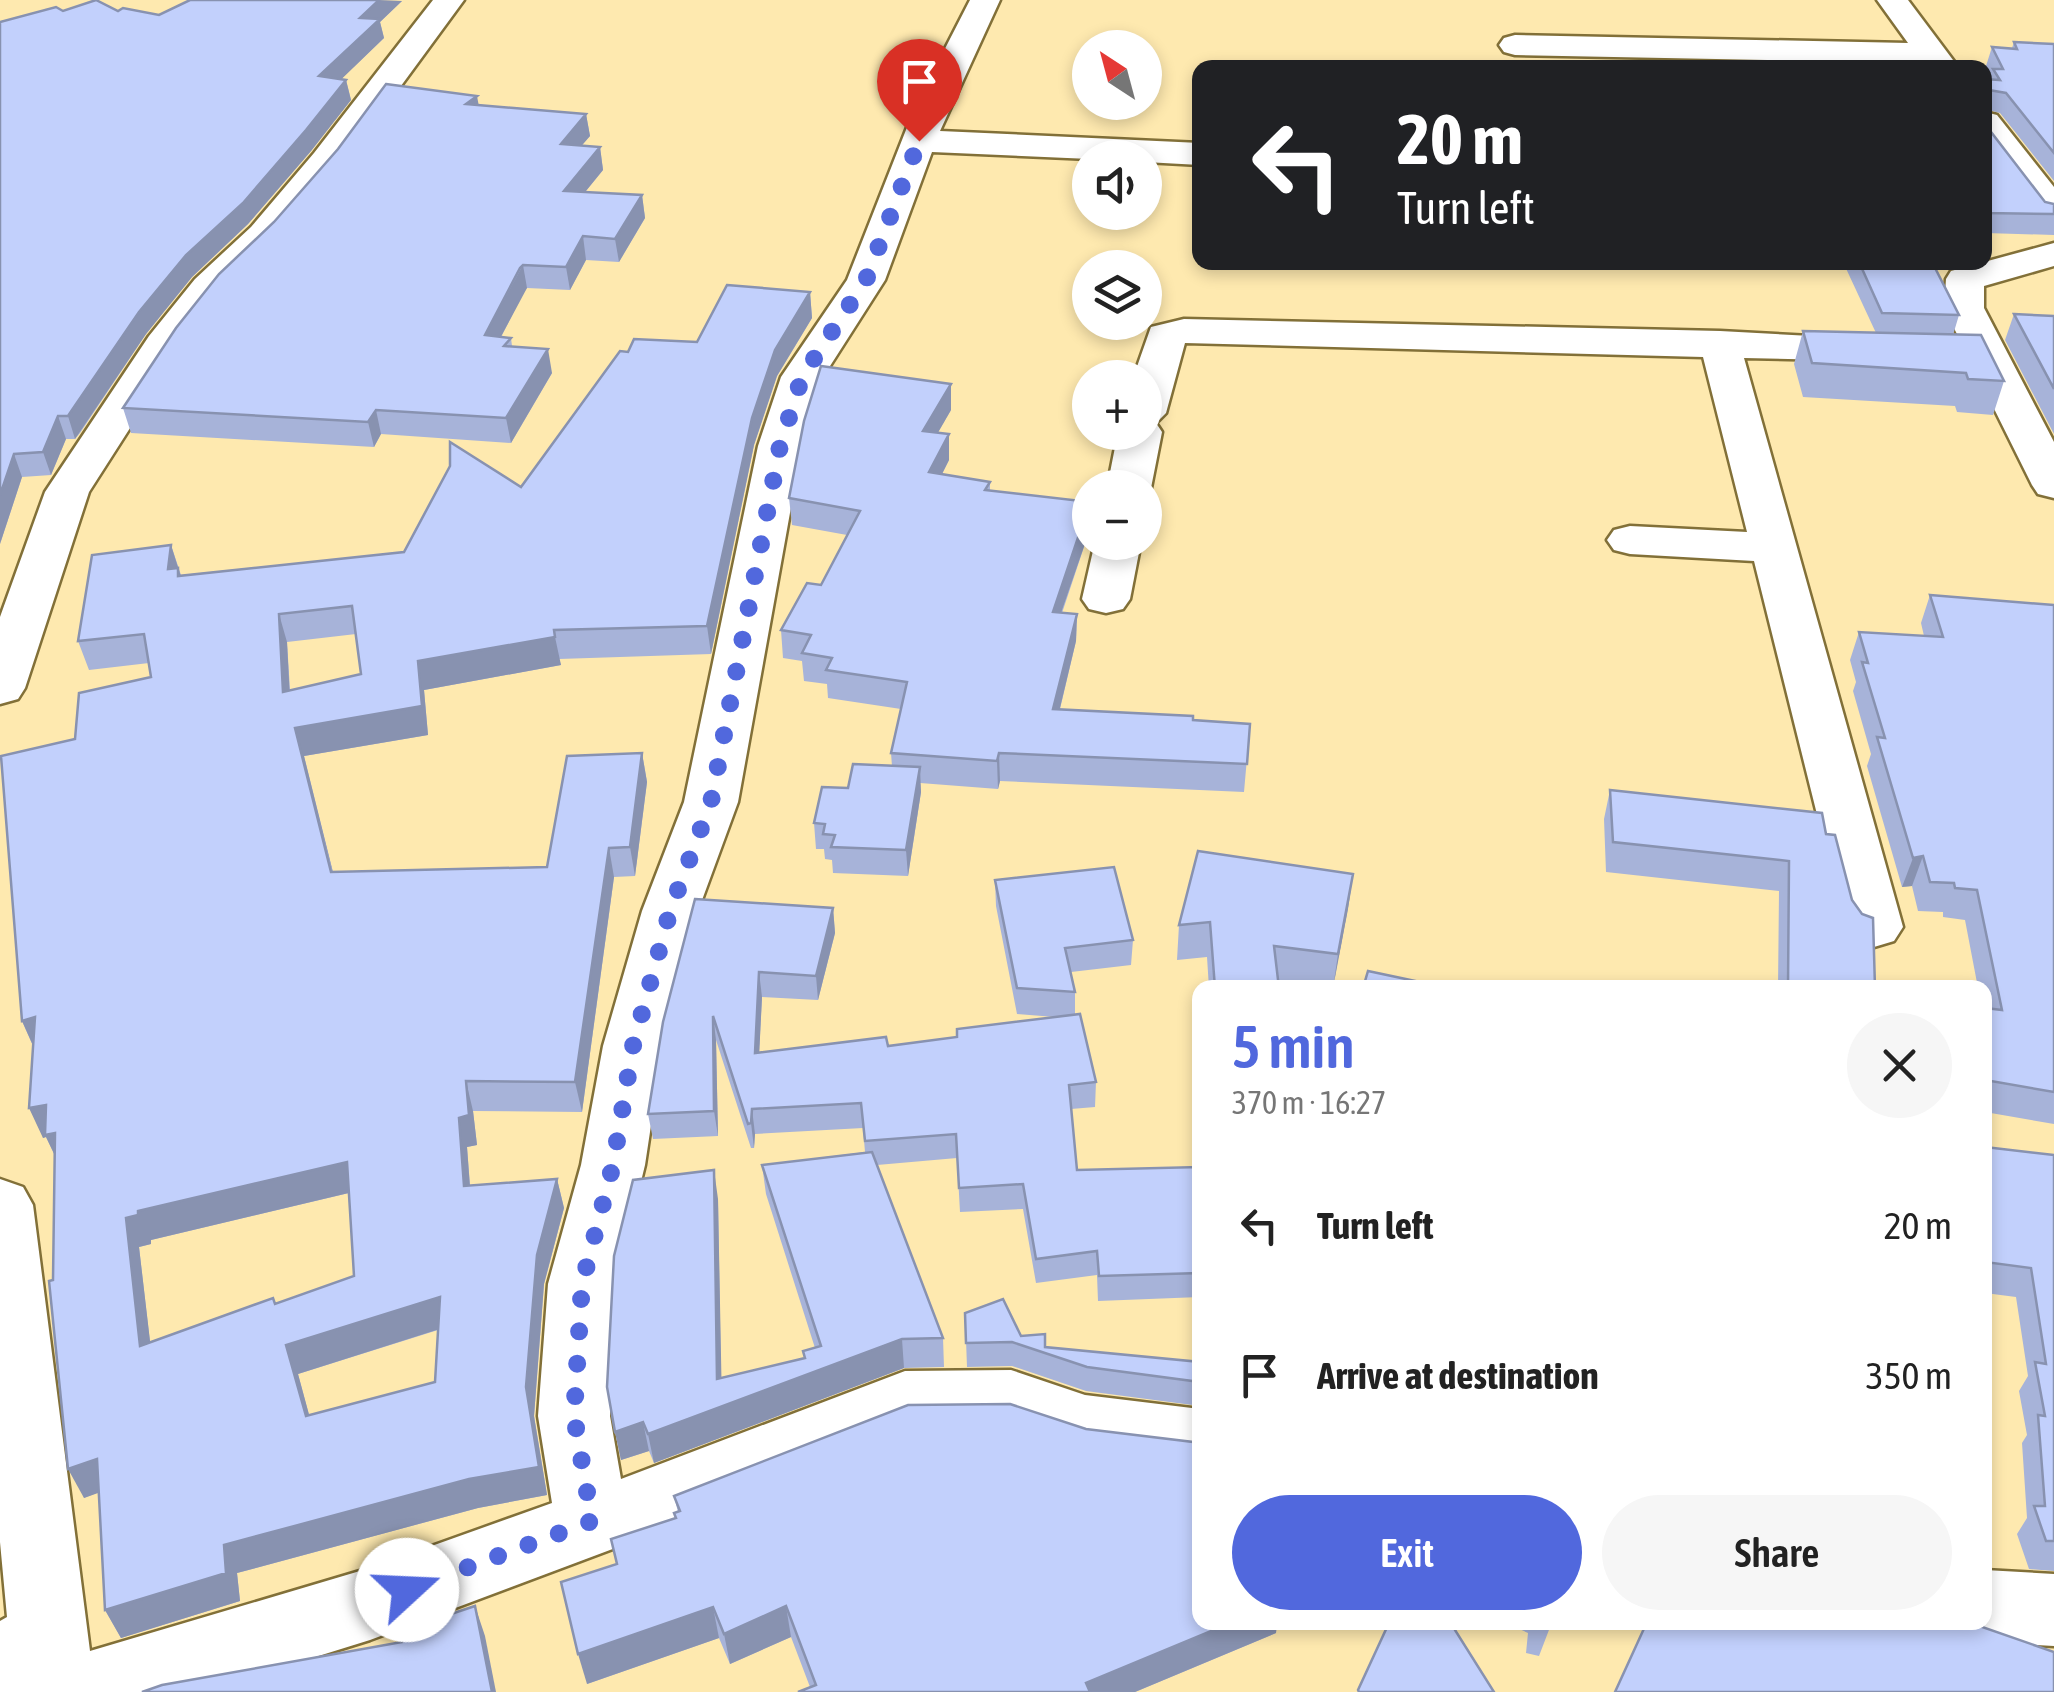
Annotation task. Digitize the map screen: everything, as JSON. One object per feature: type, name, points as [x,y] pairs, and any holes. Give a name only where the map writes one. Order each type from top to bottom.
[{"type":"street","points":[[0,688],[13,611],[68,492],[163,346],[209,287],[264,236],[327,161],[449,0]]},
{"type":"street","points":[[592,1521],[574,1416],[582,1284],[613,1165],[633,1046],[670,911],[711,802],[780,446],[802,377],[866,280],[919,141],[985,0]]},
{"type":"street","points":[[1892,0],[1938,60]]},
{"type":"street","points":[[1515,45],[1938,60]]},
{"type":"street","points":[[1992,131],[2054,212]]},
{"type":"street","points":[[919,141],[1192,154]]},
{"type":"street","points":[[1992,176],[2027,177]]},
{"type":"street","points":[[1950,352],[1964,308],[1964,279],[2054,254]]},
{"type":"street","points":[[1159,360],[1165,336],[1184,330],[1950,352],[2054,484]]},
{"type":"street","points":[[1720,343],[1874,927]]},
{"type":"street","points":[[1630,540],[1776,548]]},
{"type":"street","points":[[1106,599],[1114,560]]},
{"type":"street","points":[[0,1204],[47,1670],[370,1604],[760,1461],[905,1402],[1011,1401],[1085,1426],[1192,1439]]},
{"type":"street","points":[[1992,1606],[2054,1610]]},
{"type":"building","points":[[96,0],[118,11],[123,8],[159,15],[190,0],[379,0],[360,18],[380,19],[319,76],[346,80],[243,203],[186,255],[139,312],[68,416],[58,416],[43,452],[14,454],[0,495],[0,22],[56,7],[63,11]]},
{"type":"building","points":[[2014,42],[2054,44],[2054,153],[2006,93],[1992,91],[1992,79],[2000,80],[1993,69],[2003,69],[1992,47],[2017,49]]},
{"type":"building","points":[[386,84],[477,96],[466,104],[586,114],[561,144],[600,147],[564,191],[642,195],[615,239],[583,236],[566,267],[520,268],[485,335],[511,338],[504,346],[548,349],[506,418],[376,410],[368,422],[123,408],[176,328],[219,274],[274,222],[338,149]]},
{"type":"building","points":[[1992,133],[2045,202],[2054,204],[2054,214],[1992,213]]},
{"type":"building","points":[[1863,270],[1936,270],[1959,315],[1882,313]]},
{"type":"building","points":[[727,285],[810,292],[775,350],[752,418],[707,626],[554,630],[555,637],[418,661],[422,706],[295,728],[331,872],[547,867],[567,756],[642,753],[630,847],[609,848],[575,1082],[466,1081],[469,1115],[459,1118],[464,1186],[557,1179],[537,1255],[526,1387],[539,1467],[469,1479],[224,1545],[226,1573],[105,1610],[97,1459],[68,1469],[49,1281],[53,1280],[55,1133],[45,1135],[46,1105],[29,1108],[35,1017],[22,1021],[1,756],[75,739],[79,693],[151,677],[144,634],[78,641],[92,555],[171,545],[168,569],[178,568],[178,576],[404,552],[450,466],[450,442],[521,487],[620,351],[628,352],[634,339],[697,342]],"holes":[[[352,606],[361,674],[283,692],[279,614]],[[347,1162],[354,1276],[275,1304],[273,1298],[140,1346],[126,1218],[138,1215],[138,1211]],[[440,1297],[435,1382],[306,1416],[286,1345]]]},
{"type":"building","points":[[2014,314],[2054,316],[2054,389]]},
{"type":"building","points":[[1803,331],[1981,335],[2004,381],[1968,379],[1966,373],[1812,363]]},
{"type":"building","points":[[821,366],[951,384],[923,431],[949,434],[929,472],[990,482],[985,490],[1072,500],[1072,556],[1053,612],[1077,614],[1053,709],[1193,716],[1193,720],[1250,724],[1247,764],[999,753],[997,761],[891,753],[907,682],[826,670],[832,658],[802,653],[811,635],[781,630],[807,583],[821,585],[860,511],[789,498],[804,421]]},
{"type":"building","points":[[1930,595],[2054,605],[2054,1092],[1992,1081],[1992,1009],[2002,1010],[1977,890],[1955,888],[1954,883],[1930,882],[1923,856],[1913,858],[1877,737],[1885,738],[1862,662],[1868,663],[1859,632],[1943,637]]},
{"type":"building","points":[[853,764],[920,767],[906,850],[831,847],[835,835],[823,834],[825,824],[814,823],[822,787],[848,788]]},
{"type":"building","points":[[1610,790],[1822,813],[1826,834],[1835,835],[1852,900],[1862,914],[1873,918],[1875,980],[1788,980],[1789,861],[1613,842]]},
{"type":"building","points":[[1198,851],[1353,874],[1338,954],[1274,946],[1278,980],[1214,980],[1210,922],[1179,925]]},
{"type":"building","points":[[1114,867],[1133,940],[1065,948],[1075,992],[1017,988],[995,880]]},
{"type":"building","points":[[695,899],[833,908],[816,976],[759,972],[755,1053],[886,1037],[888,1046],[957,1037],[957,1029],[1080,1014],[1096,1082],[1069,1085],[1077,1170],[1192,1167],[1192,1273],[1099,1276],[1097,1251],[1036,1259],[1023,1184],[959,1188],[956,1134],[865,1141],[861,1103],[752,1109],[748,1124],[713,1016],[714,1111],[648,1114],[663,1022]]},
{"type":"building","points":[[1368,971],[1410,980],[1365,980]]},
{"type":"building","points":[[1992,1148],[2054,1155],[2054,1541],[2046,1541],[2034,1506],[2045,1506],[2038,1415],[2045,1416],[2035,1362],[2046,1364],[2031,1268],[1992,1263]]},
{"type":"building","points":[[872,1152],[943,1338],[902,1339],[648,1434],[643,1422],[615,1432],[607,1387],[614,1256],[633,1180],[714,1170],[717,1379],[805,1358],[803,1351],[821,1346],[762,1165]]},
{"type":"building","points":[[1003,1299],[1021,1336],[1045,1334],[1045,1347],[1192,1361],[1192,1381],[1087,1367],[1012,1342],[966,1343],[965,1313]]},
{"type":"building","points":[[1010,1404],[1086,1429],[1192,1442],[1192,1630],[1214,1630],[1086,1683],[1090,1692],[798,1692],[816,1685],[786,1606],[724,1634],[713,1607],[578,1654],[561,1582],[617,1564],[611,1539],[676,1518],[674,1513],[680,1511],[674,1496],[908,1405]]},
{"type":"building","points":[[475,1606],[492,1692],[142,1692],[162,1685],[402,1642],[400,1631]]},
{"type":"building","points":[[1386,1630],[1455,1630],[1494,1692],[1359,1692]]},
{"type":"building","points":[[1643,1630],[1991,1630],[2054,1652],[2054,1692],[1615,1692]]},
{"type":"route","points":[[407,1590],[592,1521],[574,1416],[582,1284],[613,1165],[633,1046],[670,911],[711,802],[780,446],[802,377],[866,280],[919,141]]}]
